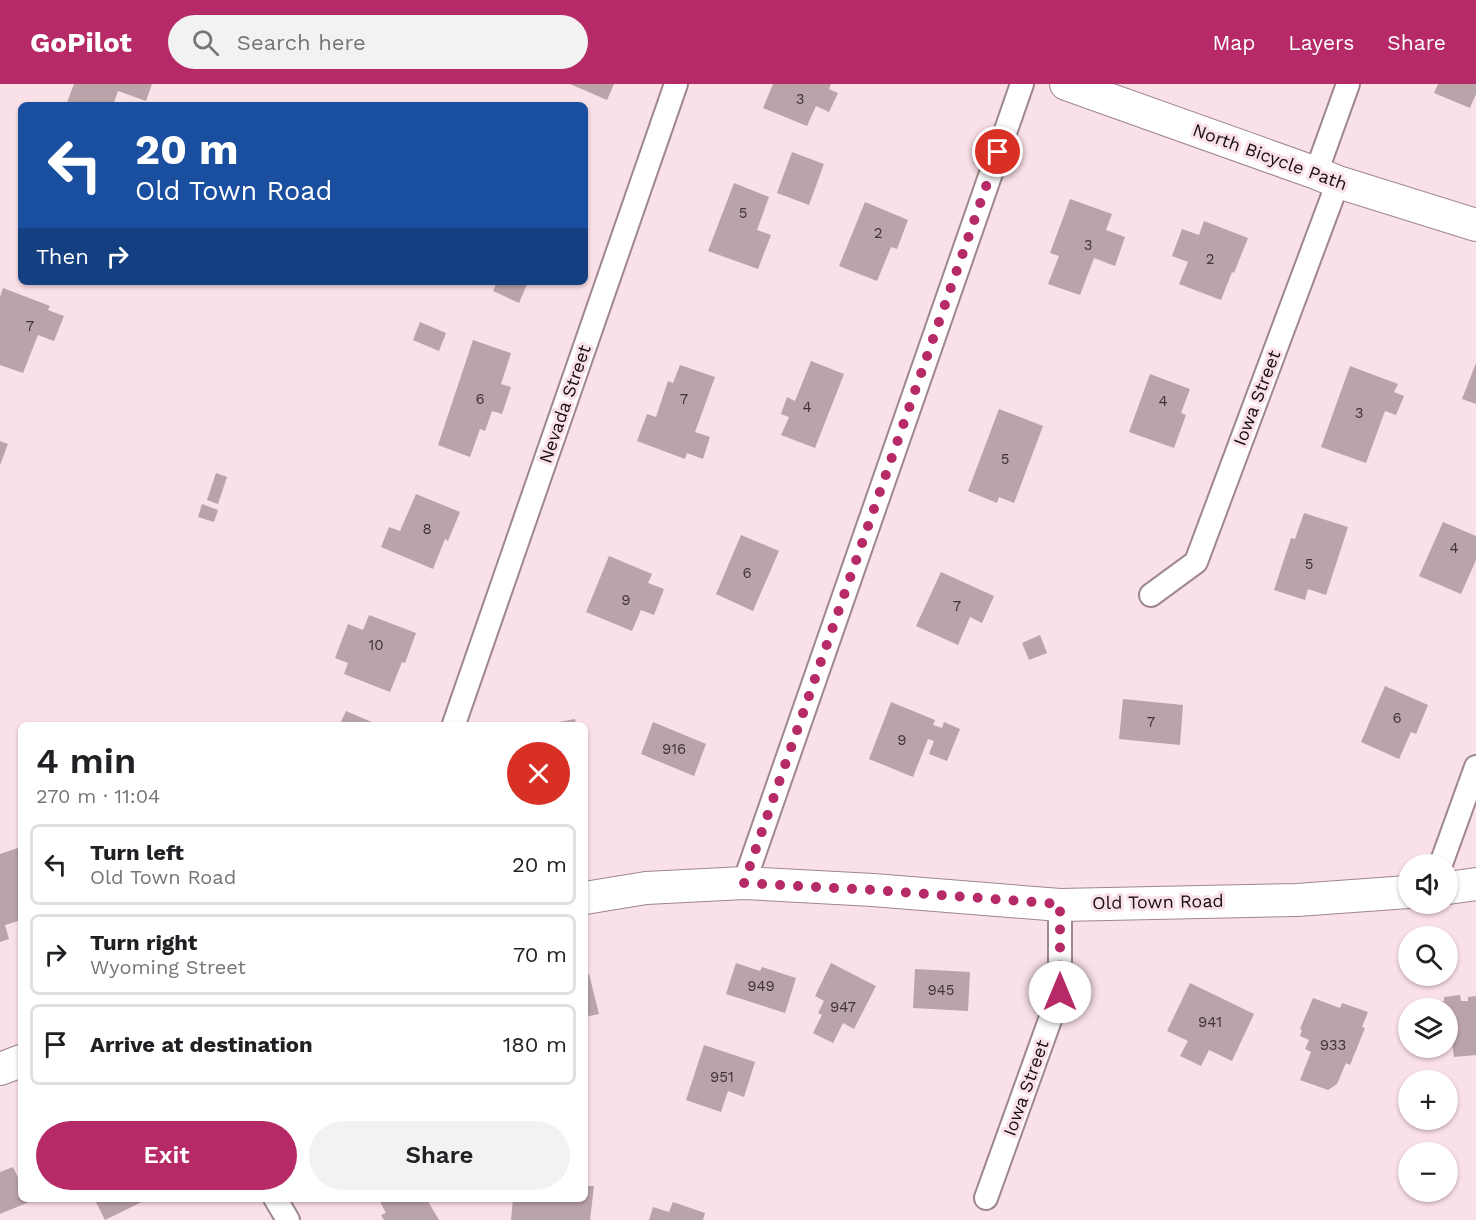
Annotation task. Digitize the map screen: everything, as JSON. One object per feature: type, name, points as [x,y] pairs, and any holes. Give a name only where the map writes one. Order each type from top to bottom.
[{"type":"main road","name":"North Bicycle Path","points":[[1066,84],[1327,177],[1476,225]]},
{"type":"main road","name":"Old Town Road","points":[[588,898],[646,888],[744,883],[1060,904],[1297,900],[1398,893]]},
{"type":"main road","points":[[1458,887],[1476,884]]},
{"type":"main road","points":[[0,1069],[18,1062]]},
{"type":"street","name":"Nevada Street","points":[[455,722],[676,84]]},
{"type":"street","points":[[744,883],[1022,84]]},
{"type":"street","name":"Iowa Street","points":[[1151,595],[1196,562],[1327,177],[1348,84]]},
{"type":"street","points":[[1445,854],[1476,767]]},
{"type":"street","name":"Iowa Street","points":[[987,1198],[1060,992],[1060,904]]},
{"type":"street","points":[[277,1202],[288,1220]]},
{"type":"building","points":[[74,84],[152,84],[146,101],[118,91],[114,102],[67,102]]},
{"type":"building","points":[[570,84],[614,84],[607,100]]},
{"type":"building","points":[[773,84],[831,84],[829,89],[838,93],[829,112],[816,106],[807,126],[763,108]]},
{"type":"building","points":[[1438,84],[1476,84],[1476,94],[1470,108],[1434,93]]},
{"type":"building","points":[[792,152],[824,164],[809,205],[777,193]]},
{"type":"building","points":[[734,183],[769,197],[757,230],[771,235],[758,269],[708,251]]},
{"type":"building","points":[[1070,199],[1112,214],[1106,230],[1125,237],[1115,266],[1094,258],[1080,295],[1048,284],[1059,256],[1050,253]]},
{"type":"building","points":[[865,202],[908,220],[897,249],[891,247],[877,281],[839,266]]},
{"type":"building","points":[[1204,221],[1248,238],[1221,300],[1179,284],[1188,262],[1172,256],[1182,229],[1199,235]]},
{"type":"building","points":[[496,285],[527,285],[519,303],[493,291]]},
{"type":"building","points":[[3,288],[50,306],[48,310],[64,316],[54,341],[38,335],[23,373],[0,365],[0,297]]},
{"type":"building","points":[[420,322],[446,333],[439,351],[413,340]]},
{"type":"building","points":[[473,340],[511,353],[501,384],[511,387],[502,414],[492,411],[485,431],[480,429],[470,457],[438,445]]},
{"type":"building","points":[[811,361],[844,374],[815,448],[781,435],[789,417],[781,414],[787,397],[795,401]]},
{"type":"building","points":[[1476,363],[1476,404],[1462,399]]},
{"type":"building","points":[[680,365],[715,377],[695,432],[710,437],[703,459],[687,453],[685,459],[637,441],[647,414],[656,417],[668,381],[673,383]]},
{"type":"building","points":[[1350,366],[1398,384],[1394,392],[1404,396],[1396,415],[1385,411],[1366,463],[1321,447]]},
{"type":"building","points":[[1150,374],[1190,389],[1181,413],[1186,415],[1174,448],[1129,432]]},
{"type":"building","points":[[999,409],[1043,426],[1014,503],[999,497],[997,503],[968,491]]},
{"type":"building","points":[[0,441],[8,444],[0,465]]},
{"type":"building","points":[[216,473],[227,477],[218,504],[207,500]]},
{"type":"building","points":[[416,494],[460,512],[448,541],[445,539],[433,569],[381,547],[389,527],[400,531]]},
{"type":"building","points":[[202,504],[218,510],[214,522],[198,517]]},
{"type":"building","points":[[1304,513],[1348,527],[1326,595],[1308,589],[1305,600],[1274,590],[1291,538],[1295,539]]},
{"type":"building","points":[[1443,522],[1476,536],[1476,560],[1461,594],[1419,576]]},
{"type":"building","points":[[741,535],[779,551],[753,611],[716,594]]},
{"type":"building","points":[[609,556],[652,574],[648,583],[664,589],[654,615],[641,610],[632,631],[586,612]]},
{"type":"building","points":[[941,572],[994,596],[982,623],[970,617],[958,645],[916,626]]},
{"type":"building","points":[[369,615],[416,633],[405,663],[402,662],[390,692],[344,674],[348,663],[335,658],[348,624],[363,630]]},
{"type":"building","points":[[1040,635],[1047,653],[1029,660],[1022,643]]},
{"type":"building","points":[[1385,686],[1428,705],[1416,734],[1411,732],[1399,759],[1361,742]]},
{"type":"building","points":[[1123,699],[1183,705],[1180,745],[1119,739]]},
{"type":"building","points":[[891,702],[935,720],[933,725],[942,728],[944,722],[960,729],[947,761],[929,754],[934,741],[928,739],[913,777],[869,759]]},
{"type":"building","points":[[346,711],[372,722],[341,722]]},
{"type":"building","points":[[575,719],[576,722],[559,722]]},
{"type":"building","points":[[653,722],[706,744],[694,776],[641,754]]},
{"type":"building","points":[[18,848],[18,921],[5,925],[9,939],[0,942],[0,854]]},
{"type":"building","points":[[736,963],[760,971],[762,967],[796,978],[785,1013],[726,994]]},
{"type":"building","points":[[831,963],[876,986],[854,1029],[843,1023],[833,1043],[813,1033],[822,1015],[818,1013],[824,1001],[815,996]]},
{"type":"building","points":[[915,969],[970,972],[968,1011],[913,1008]]},
{"type":"building","points":[[588,974],[599,1014],[588,1016]]},
{"type":"building","points":[[1190,983],[1254,1014],[1232,1061],[1209,1050],[1201,1066],[1180,1056],[1188,1041],[1167,1031]]},
{"type":"building","points":[[1460,995],[1461,1001],[1468,1001],[1468,997],[1476,996],[1476,1055],[1458,1057],[1458,998],[1444,997]]},
{"type":"building","points":[[1313,998],[1340,1008],[1342,1003],[1368,1012],[1362,1027],[1365,1028],[1350,1065],[1346,1063],[1337,1084],[1328,1090],[1300,1080],[1311,1052],[1305,1049],[1309,1040],[1300,1036],[1302,1030],[1300,1029]]},
{"type":"building","points":[[704,1045],[755,1062],[744,1097],[728,1091],[721,1112],[686,1100]]},
{"type":"building","points":[[13,1167],[18,1178],[18,1202],[29,1202],[0,1214],[0,1172]]},
{"type":"building","points":[[588,1186],[594,1186],[590,1220],[511,1220],[513,1202],[588,1202]]},
{"type":"building","points":[[96,1202],[142,1202],[105,1220]]},
{"type":"building","points":[[380,1202],[428,1202],[439,1220],[384,1220],[381,1215],[386,1213]]},
{"type":"building","points":[[673,1202],[705,1213],[703,1220],[649,1220],[653,1207],[669,1212]]},
{"type":"route","points":[[998,152],[744,883],[1060,904],[1060,992]]}]
